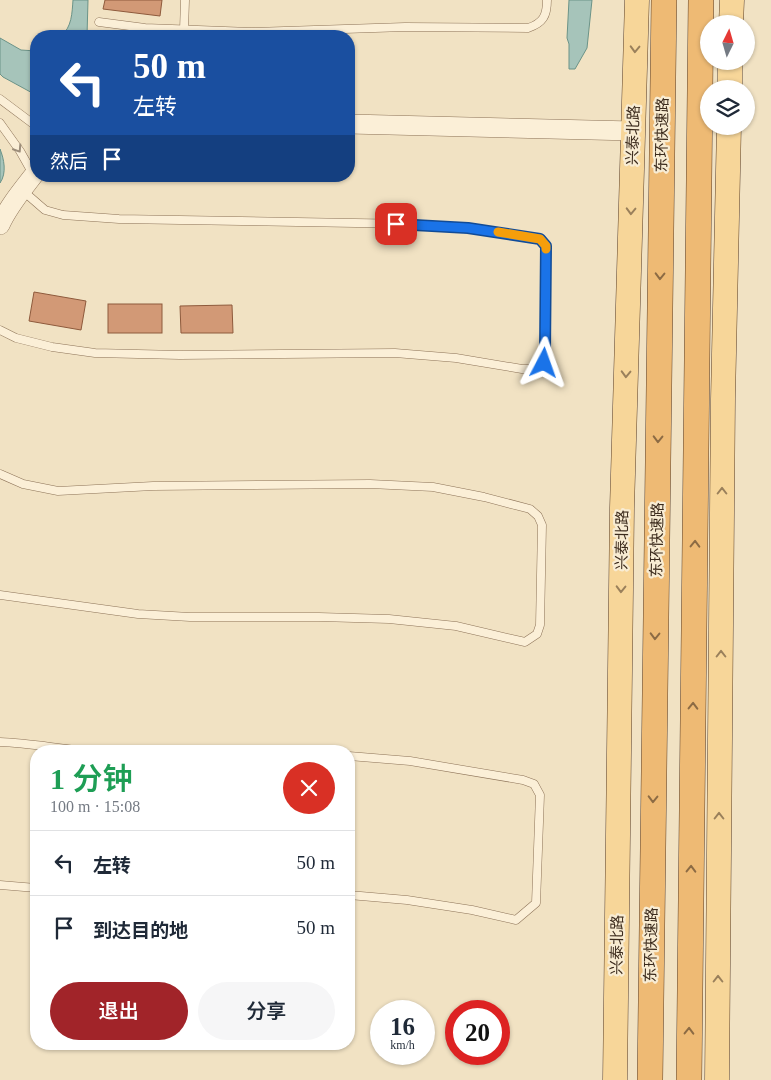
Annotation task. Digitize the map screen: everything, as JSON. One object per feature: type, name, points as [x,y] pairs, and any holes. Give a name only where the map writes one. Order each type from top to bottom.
[{"type":"highway","name":"东环快速路","points":[[650,1080],[664,0]]},
{"type":"highway","points":[[689,1080],[701,0]]},
{"type":"main road","name":"兴泰北路","points":[[615,1080],[622,508],[637,0]]},
{"type":"main road","points":[[731,15],[732,0]]},
{"type":"main road","points":[[717,1080],[723,399],[729,135]]},
{"type":"street","points":[[355,124],[633,131]]},
{"type":"street","points":[[0,225],[14,200],[30,180]]},
{"type":"lane","points":[[99,22],[145,28],[184,30],[185,0]]},
{"type":"lane","points":[[339,30],[405,27],[528,28],[537,25],[544,16],[547,0]]},
{"type":"lane","points":[[0,99],[30,122]]},
{"type":"lane","points":[[0,123],[20,151],[30,176]]},
{"type":"lane","points":[[0,330],[16,338],[52,347],[95,353],[180,355],[395,353],[456,358],[522,369],[533,369],[544,363],[546,246],[540,239],[468,228],[413,224],[119,220],[63,215],[45,210],[32,182]]},
{"type":"lane","points":[[0,474],[23,484],[58,491],[163,486],[370,484],[433,487],[484,497],[530,509],[538,516],[542,525],[540,624],[537,634],[525,642],[456,626],[389,619],[190,617],[138,614],[0,595]]},
{"type":"lane","points":[[0,742],[34,745]]},
{"type":"lane","points":[[355,757],[410,762],[523,780],[534,784],[540,795],[536,902],[516,920],[472,910],[407,900],[355,896]]},
{"type":"lane","points":[[0,885],[30,888]]},
{"type":"water","points":[[73,0],[88,0],[87,30],[66,30],[72,15]]},
{"type":"water","points":[[569,0],[592,0],[587,48],[575,69],[569,69],[569,44],[567,38]]},
{"type":"water","points":[[0,38],[21,50],[30,51],[30,92],[0,74]]},
{"type":"water","points":[[0,149],[4,162],[4,175],[0,183]]},
{"type":"building","points":[[105,0],[162,0],[160,16],[103,9]]},
{"type":"building","points":[[34,292],[86,301],[81,330],[29,321]]},
{"type":"building","points":[[108,304],[162,304],[162,333],[108,333]]},
{"type":"building","points":[[232,305],[233,333],[181,333],[180,306]]},
{"type":"slow traffic","points":[[498,232],[540,239],[546,246],[546,249]]},
{"type":"route","points":[[396,224],[468,228],[540,239],[546,246],[544,363]]}]
